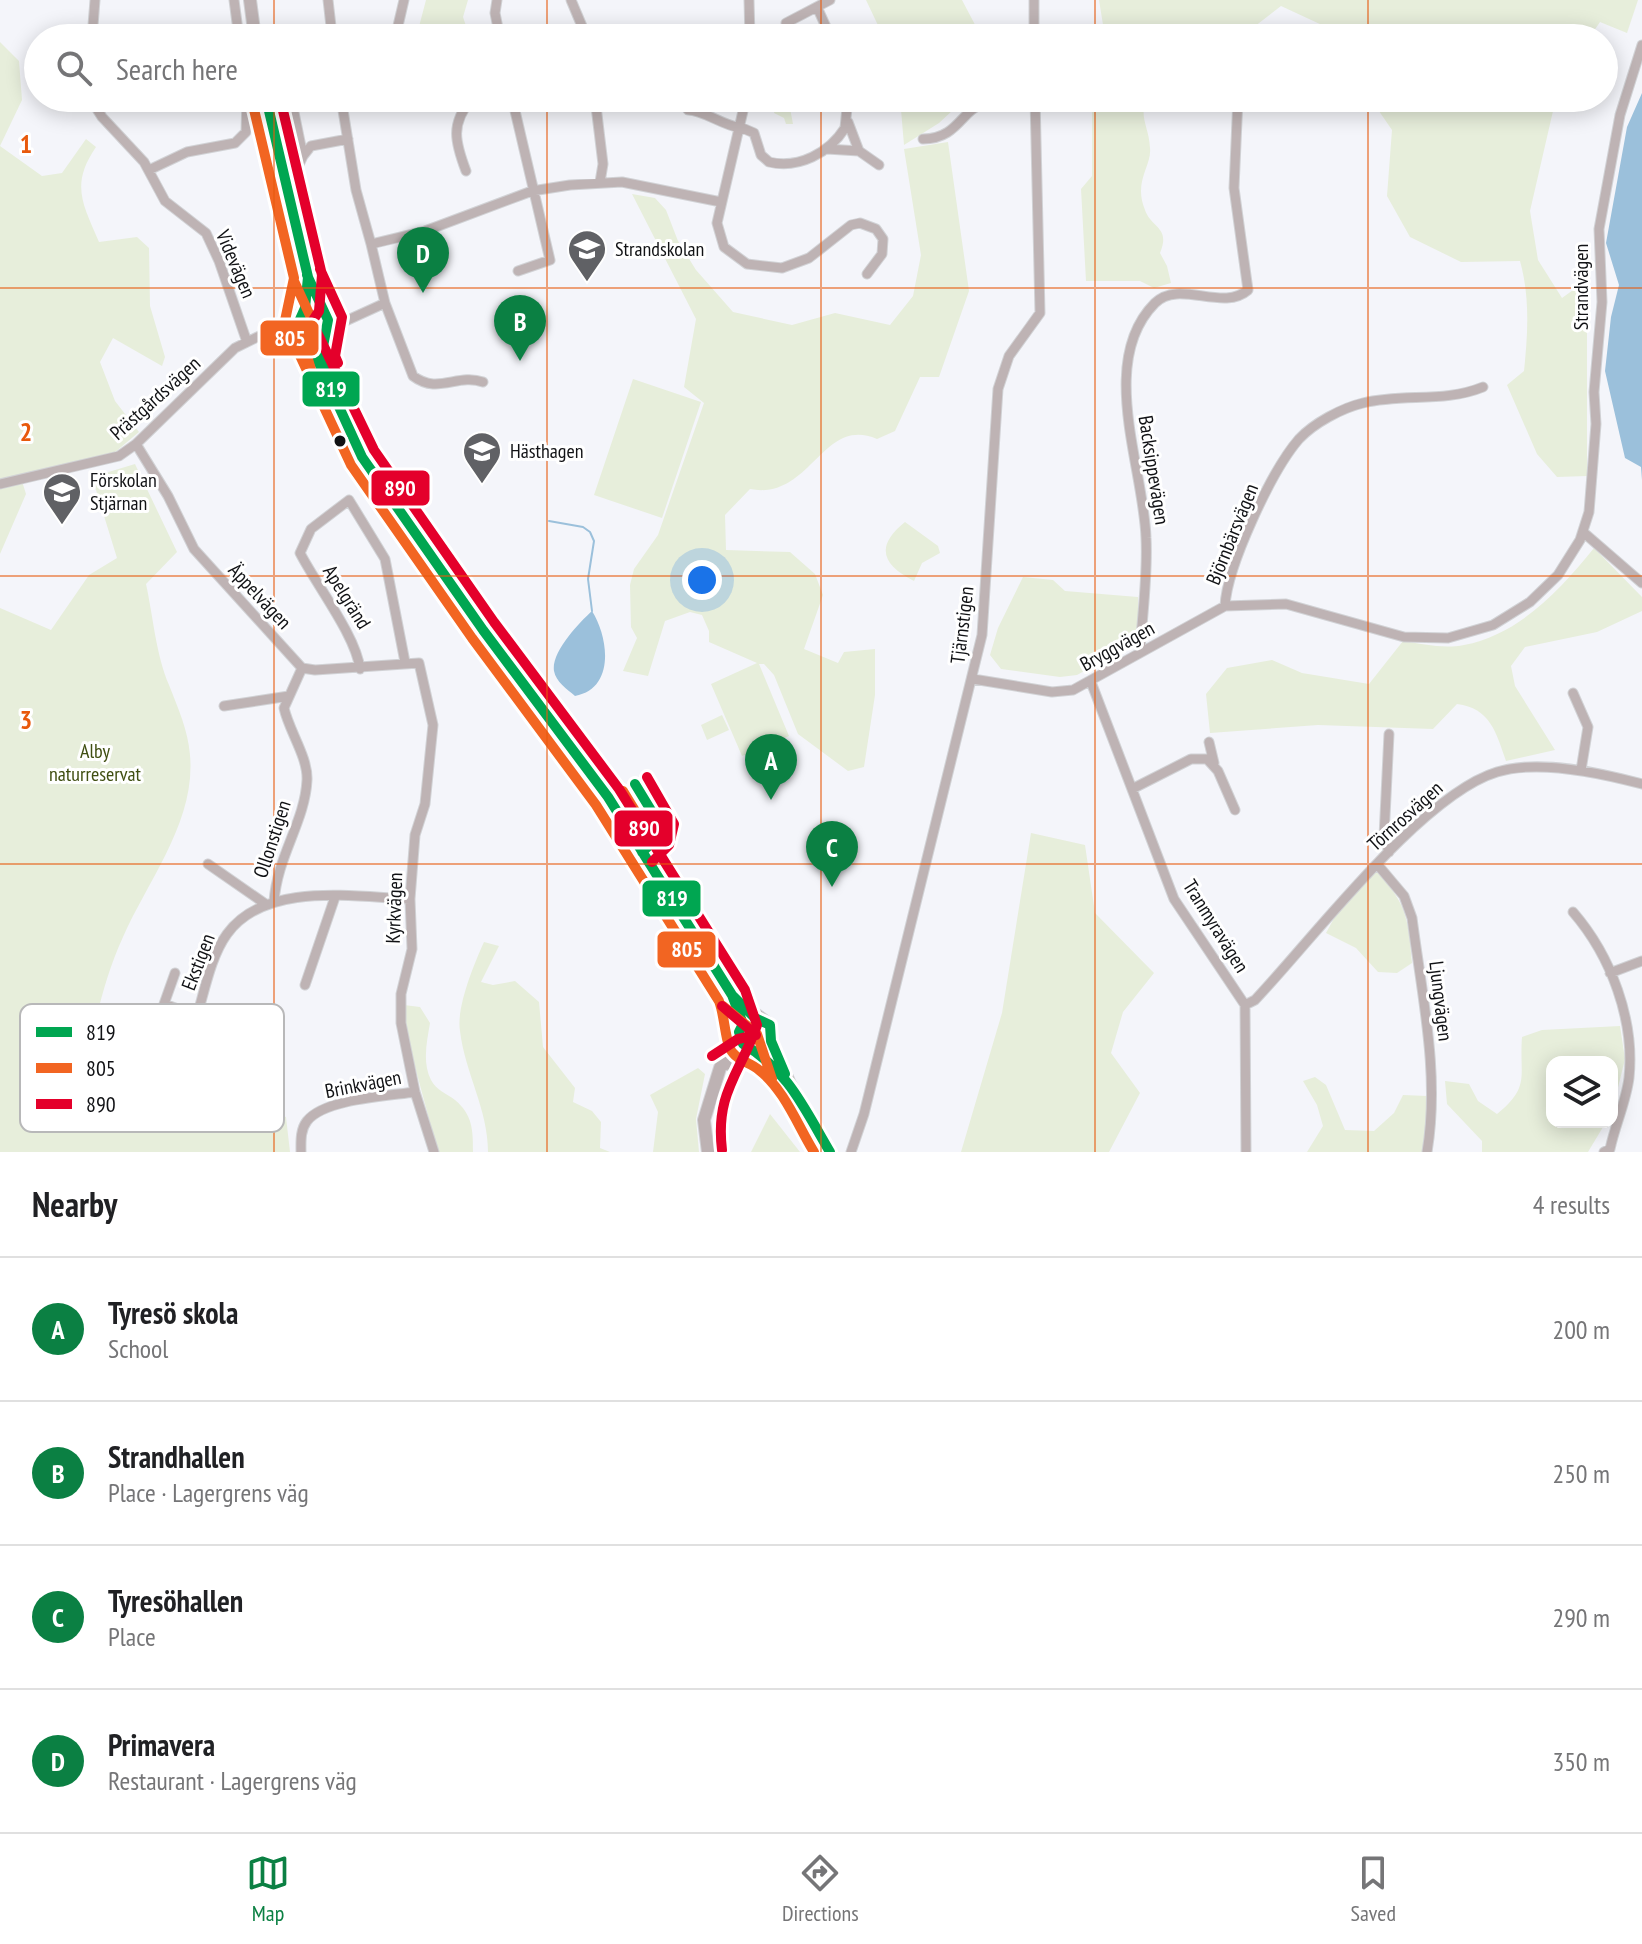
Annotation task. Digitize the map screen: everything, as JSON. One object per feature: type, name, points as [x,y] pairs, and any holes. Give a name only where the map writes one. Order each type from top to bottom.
[{"type":"main road","points":[[250,0],[253,24]]},
{"type":"main road","points":[[269,112],[308,277],[325,313],[321,357],[386,493]]},
{"type":"main road","points":[[308,277],[302,323],[341,418],[386,493],[608,797],[732,995],[746,1025],[743,1044],[755,1050],[790,1084]]},
{"type":"main road","points":[[302,323],[314,307],[325,313]]},
{"type":"main road","points":[[302,323],[325,332]]},
{"type":"main road","points":[[746,1025],[770,1025],[771,1041],[790,1084],[830,1152]]},
{"type":"main road","points":[[708,1152],[704,1120],[720,1068],[746,1025]]},
{"type":"main road","points":[[720,1068],[771,1041]]},
{"type":"street","points":[[93,24],[95,0]]},
{"type":"street","points":[[234,0],[237,24]]},
{"type":"street","points":[[328,0],[331,24]]},
{"type":"street","points":[[398,24],[404,0]]},
{"type":"street","points":[[497,0],[497,24]]},
{"type":"street","points":[[571,0],[581,24]]},
{"type":"street","points":[[749,0],[750,24]]},
{"type":"street","points":[[786,23],[830,0]]},
{"type":"street","points":[[1034,0],[1034,24]]},
{"type":"street","points":[[817,7],[825,24]]},
{"type":"street","name":"Strandvägen","points":[[1225,606],[1286,604],[1404,637],[1459,636],[1493,625],[1542,592],[1558,575],[1583,532],[1591,493],[1596,424],[1594,392],[1602,302],[1599,229],[1620,115],[1642,45]]},
{"type":"street","name":"Videvägen","points":[[99,112],[149,170],[165,201],[206,233],[247,342]]},
{"type":"street","points":[[149,170],[187,152],[235,143],[246,132],[247,112]]},
{"type":"street","points":[[294,112],[303,156]]},
{"type":"street","points":[[343,112],[385,303],[411,372],[418,380],[436,387],[465,380],[483,382]]},
{"type":"street","points":[[463,112],[456,123],[455,140],[466,171]]},
{"type":"street","points":[[515,112],[550,260],[518,271]]},
{"type":"street","points":[[597,112],[603,164],[600,182]]},
{"type":"street","points":[[701,112],[712,121],[754,133],[761,155],[769,162],[801,161],[815,157],[827,149],[848,122]]},
{"type":"street","points":[[743,112],[717,223],[724,247],[737,260],[758,267],[797,264],[819,252],[851,225],[869,225],[883,239],[883,247],[867,274]]},
{"type":"street","points":[[848,112],[848,122],[859,151]]},
{"type":"street","points":[[923,139],[934,139],[952,130],[972,112]]},
{"type":"street","name":"Tjärnstigen","points":[[851,1152],[864,1114],[982,635],[998,389],[1009,356],[1040,313],[1035,112]]},
{"type":"street","name":"Backsippevägen","points":[[1140,653],[1146,535],[1126,410],[1132,339],[1157,300],[1176,294],[1234,297],[1248,290],[1234,188],[1237,112]]},
{"type":"street","points":[[314,248],[296,171],[311,146],[348,139]]},
{"type":"street","points":[[827,149],[859,151],[879,165]]},
{"type":"street","points":[[371,244],[425,231],[532,191],[600,182],[655,187],[721,202]]},
{"type":"street","points":[[325,332],[347,318],[385,303]]},
{"type":"street","points":[[325,313],[347,318]]},
{"type":"street","name":"Prästgårdsvägen","points":[[0,484],[119,456],[136,444],[235,348],[279,329],[302,323]]},
{"type":"street","name":"Björnbärsvägen","points":[[1225,606],[1251,524],[1276,476],[1308,432],[1364,403],[1402,397],[1459,397],[1483,387]]},
{"type":"street","name":"Äppelvägen","points":[[136,444],[168,496],[194,549],[302,668]]},
{"type":"street","name":"Apelgränd","points":[[360,669],[357,648],[323,597],[300,553],[311,529],[349,500],[385,559],[405,662]]},
{"type":"street","points":[[1583,532],[1642,583]]},
{"type":"street","name":"Bryggvägen","points":[[973,679],[1052,692],[1073,690],[1225,606]]},
{"type":"street","points":[[302,668],[360,669],[405,662]]},
{"type":"street","name":"Kyrkvägen","points":[[405,662],[419,663],[433,725],[430,771],[415,835],[410,899],[412,949],[401,994],[401,1023],[415,1092],[434,1152]]},
{"type":"street","name":"Ollonstigen","points":[[270,903],[281,858],[303,807],[308,777],[284,708],[302,668]]},
{"type":"street","name":"Tranmyravägen","points":[[1091,682],[1174,899],[1245,1005]]},
{"type":"street","points":[[1573,693],[1588,727],[1581,770]]},
{"type":"street","points":[[224,706],[289,696]]},
{"type":"street","points":[[1389,734],[1384,837],[1389,852]]},
{"type":"street","points":[[1209,742],[1214,764],[1235,810]]},
{"type":"street","points":[[1132,789],[1191,759],[1207,759],[1214,764]]},
{"type":"street","name":"Törnrosvägen","points":[[1245,1005],[1255,1000],[1389,852],[1469,784],[1499,771],[1581,770],[1642,784]]},
{"type":"street","points":[[208,864],[270,903]]},
{"type":"street","name":"Ljungvägen","points":[[1377,864],[1404,896],[1412,918],[1432,1077],[1434,1110],[1427,1152]]},
{"type":"street","points":[[305,985],[335,897]]},
{"type":"street","name":"Ekstigen","points":[[201,1004],[218,949],[227,933],[240,920],[270,903],[335,897],[410,899]]},
{"type":"street","points":[[1573,912],[1610,973],[1630,1034],[1629,1080],[1611,1151]]},
{"type":"street","points":[[1610,973],[1642,961]]},
{"type":"street","name":"Ekstigen","points":[[164,1004],[175,973]]},
{"type":"street","points":[[1245,1005],[1246,1152]]},
{"type":"street","name":"Brinkvägen","points":[[301,1152],[304,1125],[317,1112],[332,1106],[415,1092]]},
{"type":"green space","points":[[426,0],[468,0],[463,17],[465,24],[420,24]]},
{"type":"green space","points":[[866,0],[962,0],[975,24],[877,24]]},
{"type":"green space","points":[[1099,0],[1638,0],[1627,33],[1618,29],[1618,24],[1600,22],[1320,24],[1281,6],[1258,24],[1103,24]]},
{"type":"green space","points":[[0,42],[19,61],[22,100],[0,146]]},
{"type":"green space","points":[[791,112],[793,124],[786,124],[784,118],[774,113]]},
{"type":"green space","points":[[901,112],[951,112],[939,123],[904,145]]},
{"type":"green space","points":[[1092,112],[1144,112],[1150,155],[1142,182],[1142,200],[1148,216],[1162,233],[1160,253],[1171,283],[1154,288],[1140,281],[1086,281],[1081,189],[1092,176]]},
{"type":"green space","points":[[1380,112],[1553,112],[1530,211],[1538,260],[1562,298],[1587,280],[1587,476],[1557,477],[1537,454],[1507,385],[1524,371],[1527,315],[1520,261],[1461,262],[1410,237],[1387,196],[1392,130]]},
{"type":"green space","points":[[86,139],[96,147],[83,173],[84,205],[99,242],[137,237],[149,248],[150,306],[165,357],[162,366],[113,338],[100,362],[115,401],[139,432],[114,453],[21,478],[26,494],[0,554],[0,146],[42,176],[62,173]]},
{"type":"green space","points":[[948,142],[969,291],[939,377],[920,377],[895,431],[877,439],[858,435],[843,438],[788,483],[771,489],[750,489],[725,515],[726,550],[790,552],[815,574],[823,595],[804,649],[838,663],[844,652],[875,649],[875,695],[864,767],[848,771],[798,734],[774,675],[764,664],[759,664],[789,736],[742,756],[711,684],[757,663],[709,642],[709,631],[702,615],[690,612],[665,621],[648,676],[623,671],[637,638],[631,627],[630,585],[634,569],[658,535],[704,403],[684,387],[696,319],[632,194],[655,198],[666,210],[678,241],[696,270],[733,312],[792,325],[835,313],[890,325],[913,296],[921,255],[904,149]]},
{"type":"green space","points":[[633,379],[701,402],[662,518],[594,495]]},
{"type":"green space","name":"Alby naturreservat","points":[[135,464],[177,552],[146,584],[161,661],[187,737],[190,779],[178,827],[123,937],[101,1004],[20,1004],[20,1132],[284,1132],[284,1116],[290,1152],[0,1152],[0,608],[51,630],[89,575],[117,558],[92,477]]},
{"type":"green space","points":[[905,522],[938,546],[940,553],[922,563],[914,581],[895,569],[886,555],[889,540]]},
{"type":"green space","points":[[1594,548],[1642,597],[1642,611],[1597,632],[1525,647],[1511,666],[1515,686],[1555,750],[1506,761],[1495,731],[1484,716],[1468,706],[1457,704],[1433,729],[1318,725],[1210,733],[1206,694],[1227,668],[1272,660],[1302,673],[1369,684],[1403,641],[1441,646],[1464,645],[1521,621],[1553,594]]},
{"type":"green space","points":[[1023,577],[1053,580],[1065,591],[1138,597],[1138,626],[1123,650],[1077,675],[1060,677],[1001,669],[990,655],[998,628]]},
{"type":"green space","points":[[722,715],[729,730],[707,740],[701,725]]},
{"type":"green space","points":[[1031,833],[1085,845],[1095,913],[1154,973],[1123,1012],[1111,1053],[1140,1093],[1109,1152],[961,1152],[1002,1013]]},
{"type":"green space","points":[[1375,870],[1394,892],[1407,922],[1412,963],[1397,973],[1378,972],[1356,948],[1326,933],[1338,911]]},
{"type":"green space","points":[[484,942],[499,946],[481,982],[493,985],[515,981],[539,1002],[543,1047],[575,1088],[573,1102],[592,1111],[601,1122],[600,1148],[610,1152],[488,1152],[484,1121],[459,1021],[467,986]]},
{"type":"green space","points":[[404,1005],[420,1007],[430,1023],[426,1052],[428,1073],[436,1087],[455,1100],[469,1118],[473,1152],[438,1152],[404,1026]]},
{"type":"green space","points":[[1620,1026],[1625,1059],[1618,1088],[1618,1056],[1546,1056],[1546,1128],[1602,1128],[1588,1152],[1482,1152],[1482,1141],[1447,1104],[1445,1081],[1469,1084],[1478,1101],[1497,1114],[1519,1088],[1522,1037],[1542,1030]]},
{"type":"green space","points":[[698,1068],[705,1074],[696,1119],[699,1152],[653,1152],[658,1112],[650,1095]]},
{"type":"green space","points":[[1315,1077],[1326,1085],[1345,1130],[1374,1131],[1394,1113],[1403,1095],[1427,1096],[1430,1113],[1423,1152],[1307,1152],[1323,1126],[1317,1105],[1303,1081]]},
{"type":"green space","points":[[770,1114],[800,1152],[751,1152]]},
{"type":"water","points":[[1642,93],[1642,480],[1641,467],[1625,458],[1605,371],[1611,317],[1619,285],[1606,243],[1627,127]]},
{"type":"water","points":[[592,611],[602,635],[605,661],[597,684],[575,696],[557,679],[554,663],[567,638]]},
{"type":"waterway","points":[[549,521],[583,527],[590,532],[594,541],[588,579],[592,611]]},
{"type":"transit line","name":"805","points":[[255,112],[294,278],[283,330],[295,345],[351,465],[472,638],[596,805],[719,1001],[730,1049],[776,1087],[814,1152]]},
{"type":"transit line","name":"819","points":[[269,112],[308,277],[305,308],[297,326],[307,337],[362,457],[483,630],[608,797],[732,995],[743,1024],[739,1032],[743,1044],[759,1054],[794,1091],[830,1152]]},
{"type":"transit line","name":"890","points":[[283,112],[322,275],[319,311],[312,322],[374,450],[494,622],[619,789],[745,990],[757,1025],[726,1098],[722,1113],[722,1150]]},
{"type":"transit line","name":"890","points":[[320,269],[342,317],[335,356],[338,363]]},
{"type":"transit line","name":"819","points":[[307,275],[328,320],[321,357],[325,368]]},
{"type":"transit line","name":"805","points":[[294,281],[313,322],[307,356],[312,373]]},
{"type":"transit line","name":"890","points":[[647,777],[674,824],[669,845],[652,862]]},
{"type":"transit line","name":"819","points":[[635,784],[660,825],[657,838],[642,852]]},
{"type":"transit line","name":"805","points":[[623,791],[645,827],[632,842]]},
{"type":"transit line","name":"819","points":[[733,996],[755,1018],[770,1025],[771,1041],[785,1074]]},
{"type":"transit line","name":"890","points":[[712,1056],[738,1039],[756,1035],[722,1006]]},
{"type":"transit line","name":"805","points":[[723,1006],[757,1034],[772,1079]]},
{"type":"place","name":"Strandskolan","points":[[587,283]]},
{"type":"place","name":"Primavera","points":[[423,293]]},
{"type":"place","name":"Strandhallen","points":[[520,361]]},
{"type":"place","name":"Hästhagen","points":[[482,485]]},
{"type":"place","name":"Förskolan Stjärnan","points":[[62,526]]},
{"type":"place","name":"Tyresö skola","points":[[771,800]]},
{"type":"place","name":"Tyresöhallen","points":[[832,887]]}]
